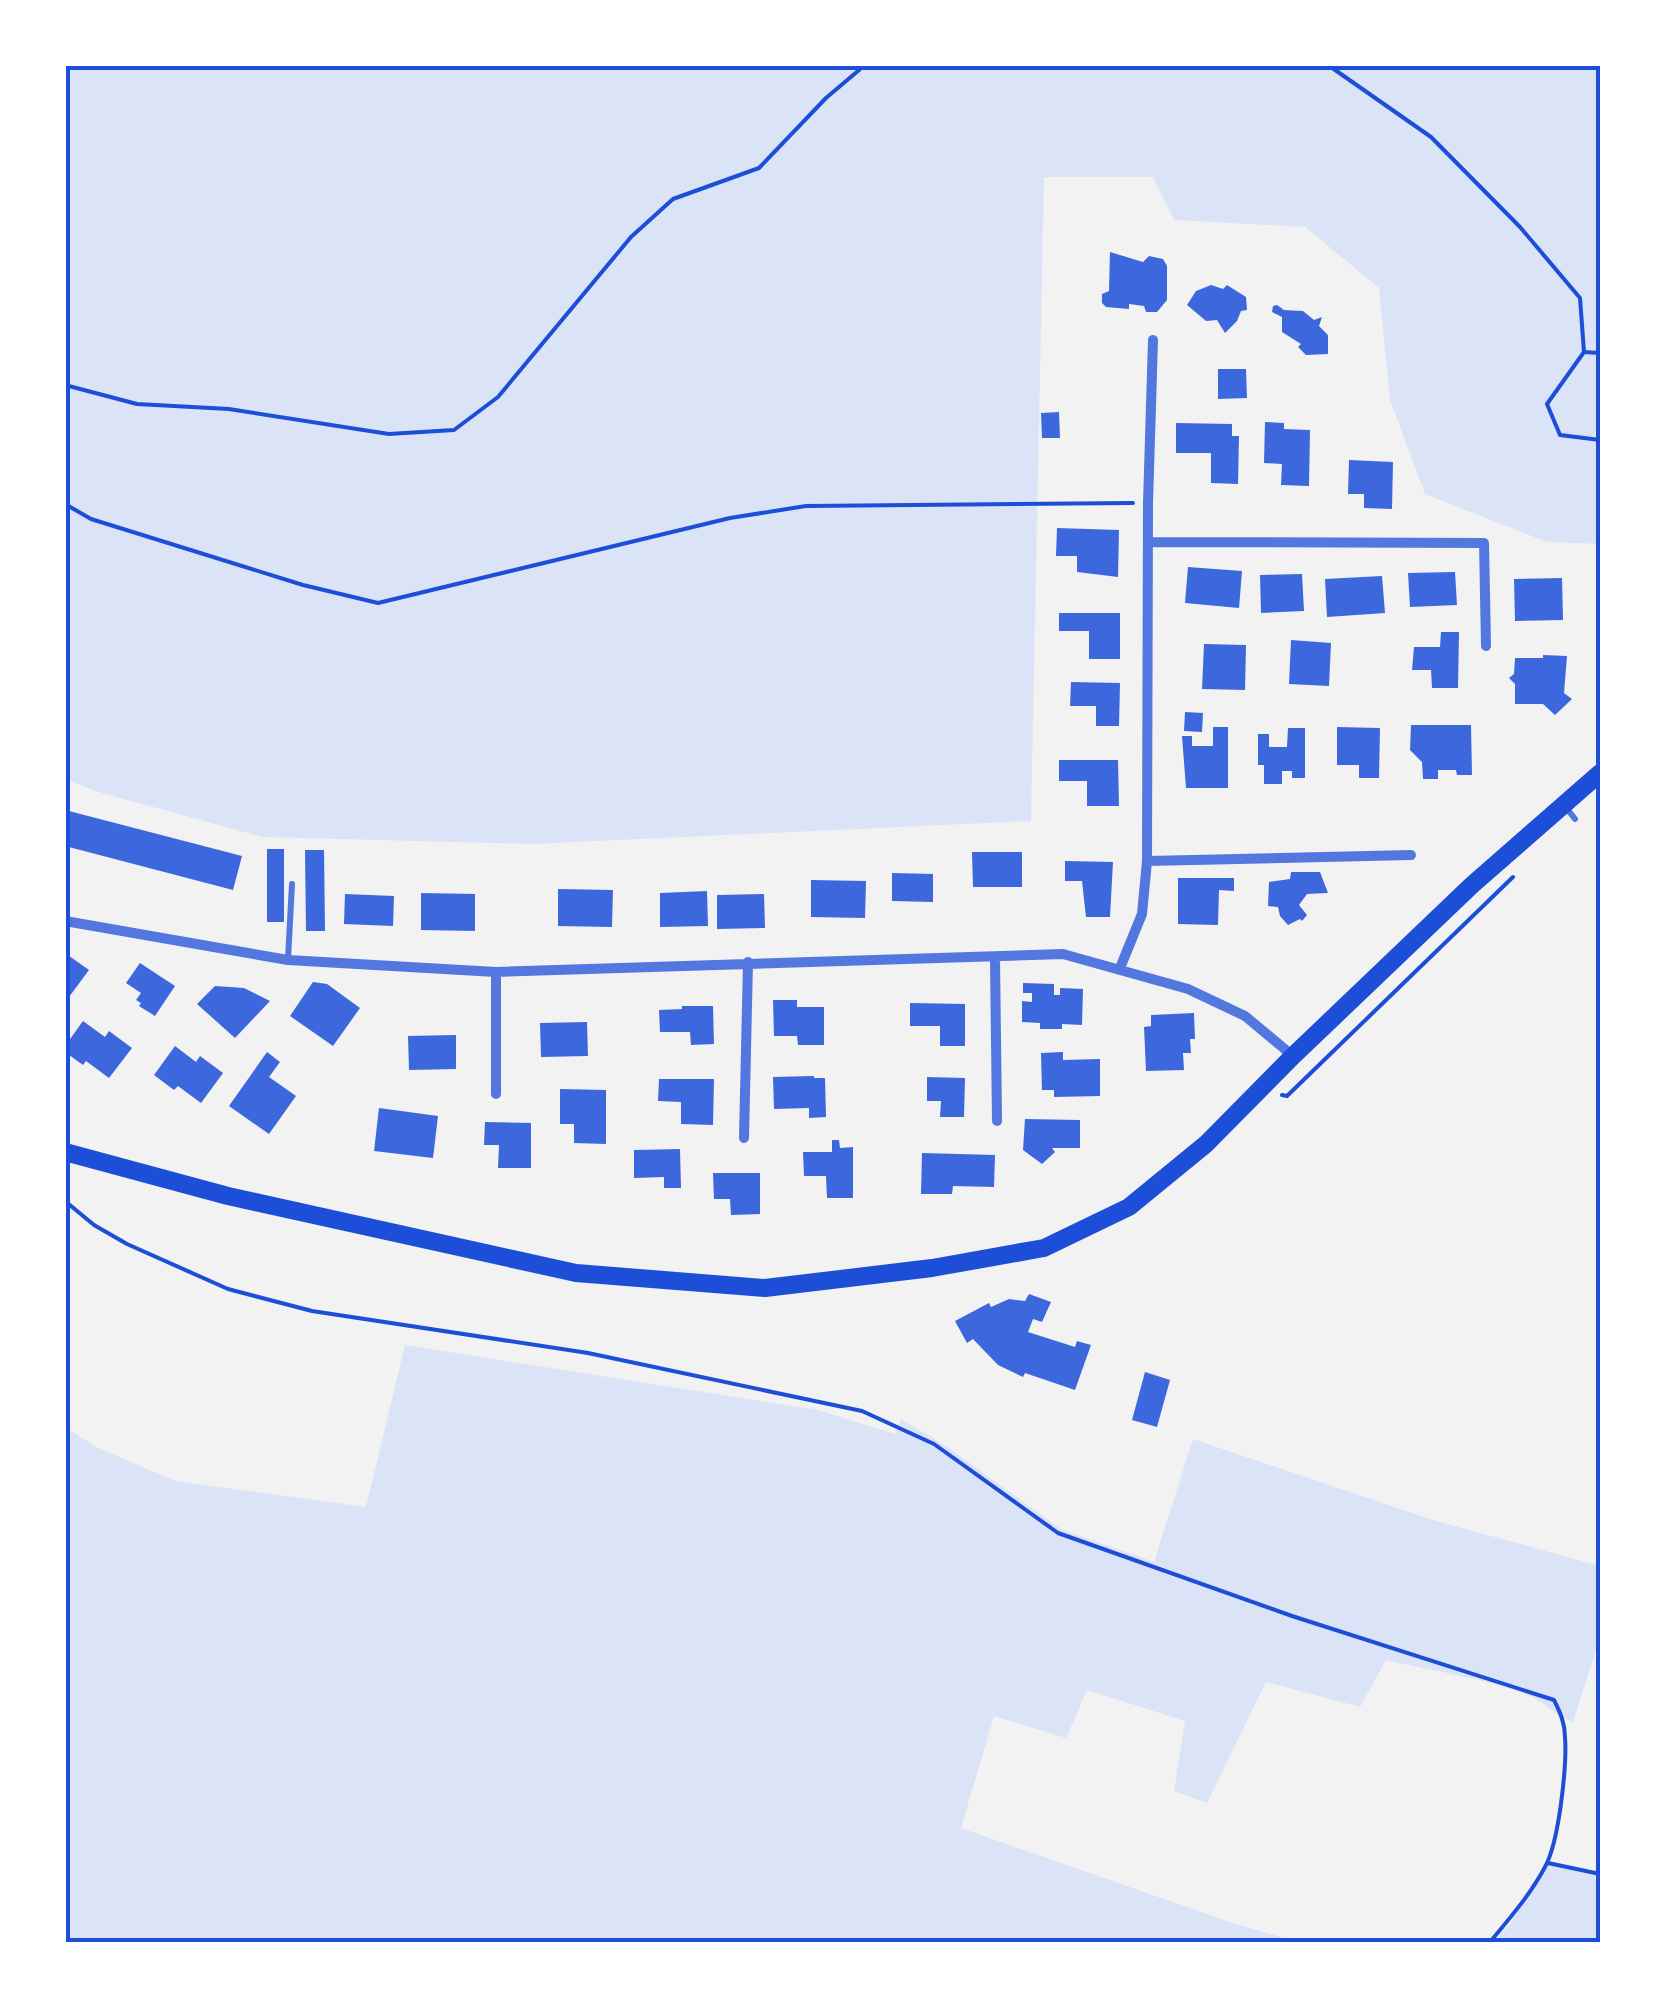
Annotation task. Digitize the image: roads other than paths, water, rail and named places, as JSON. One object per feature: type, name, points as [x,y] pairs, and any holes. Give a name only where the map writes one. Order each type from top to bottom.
[{"type":"main road","points":[[65,1152],[228,1196],[576,1273],[765,1288],[932,1268],[1044,1248],[1129,1207],[1206,1144],[1472,886],[1569,812],[1600,773]]},
{"type":"street","points":[[1120,968],[1142,914],[1147,861],[1148,503],[1153,340]]},
{"type":"street","points":[[1150,542],[1484,542],[1486,646]]},
{"type":"street","points":[[1147,861],[1411,855]]},
{"type":"street","points":[[65,920],[288,960],[496,972],[1063,954],[1188,989],[1245,1016],[1293,1056]]},
{"type":"street","points":[[995,958],[997,1121]]},
{"type":"street","points":[[744,1138],[748,962]]},
{"type":"street","points":[[496,972],[496,1094]]},
{"type":"lane","points":[[288,960],[292,884]]}]
